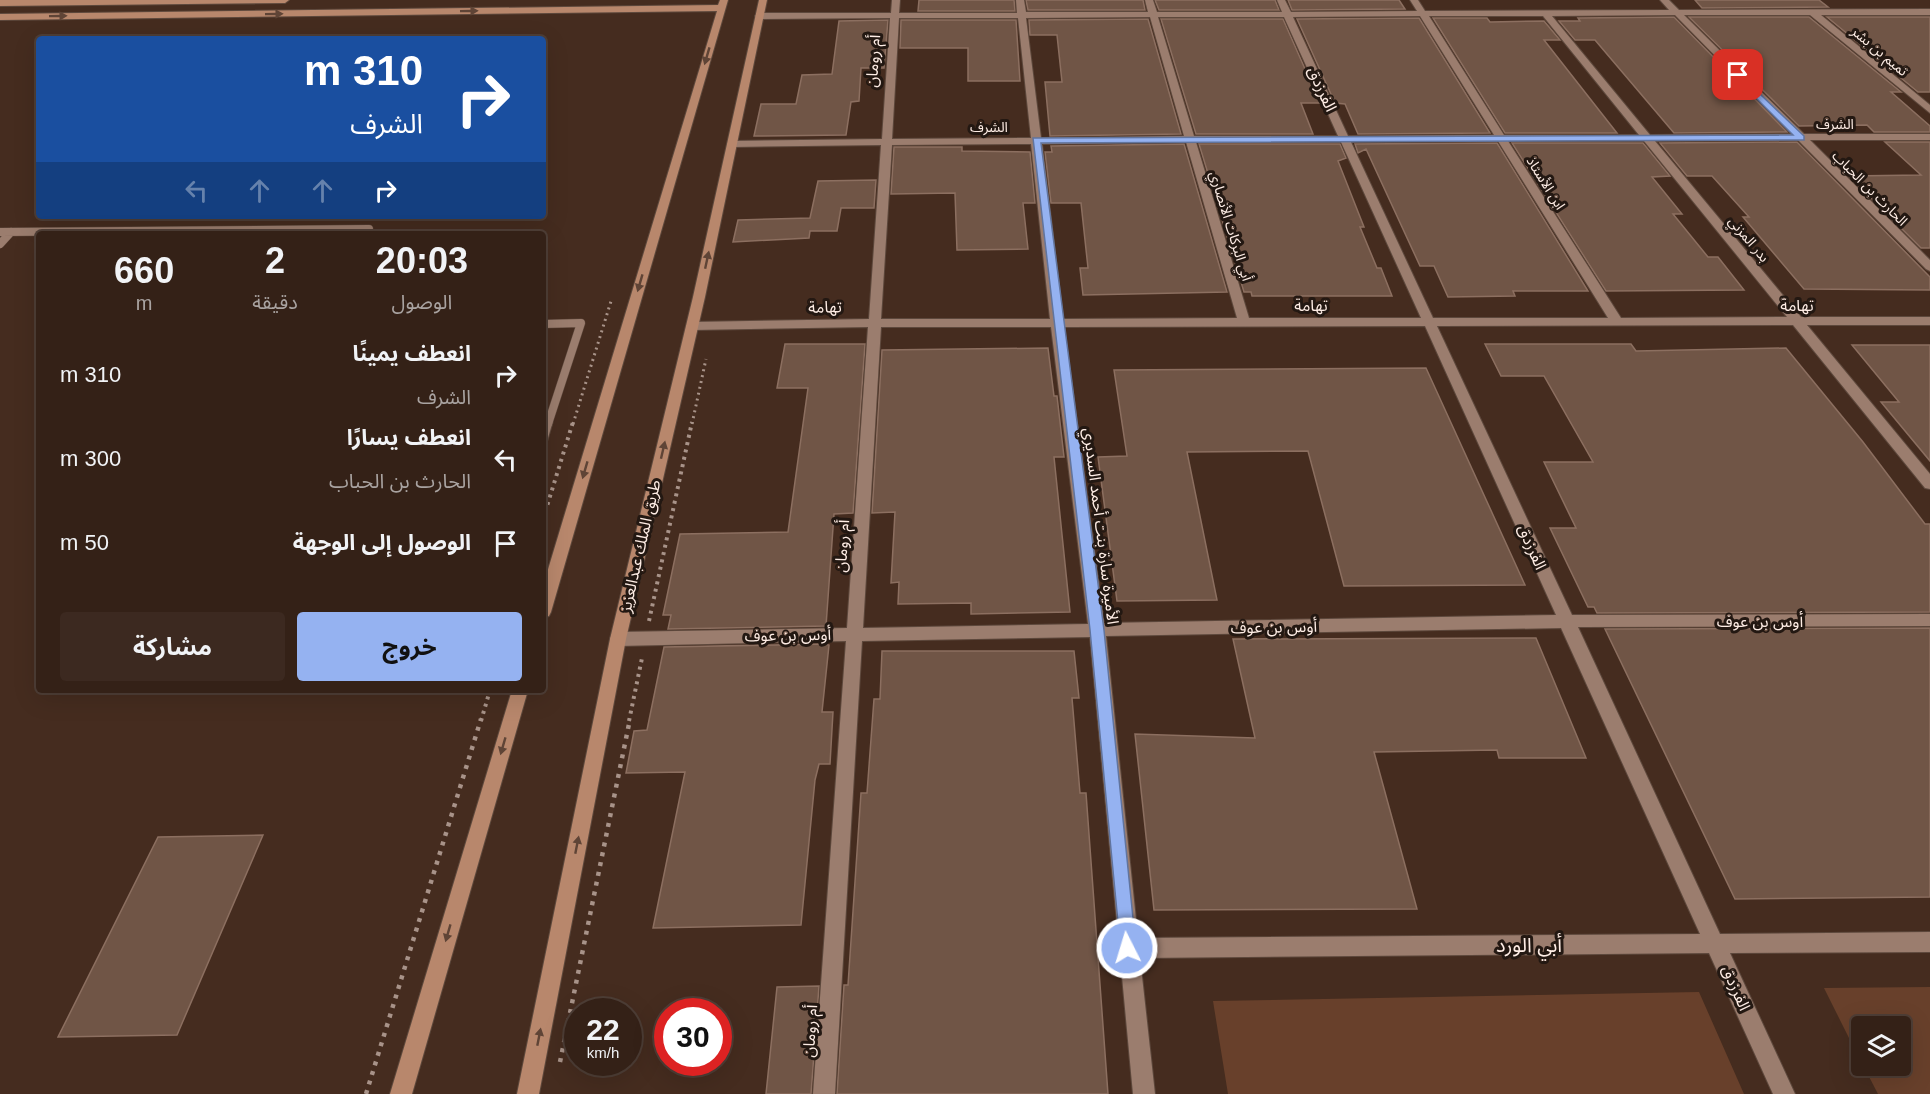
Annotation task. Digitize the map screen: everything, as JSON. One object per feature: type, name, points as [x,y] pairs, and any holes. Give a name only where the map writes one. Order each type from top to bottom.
[{"type":"main road","points":[[244,14],[258,0]]},
{"type":"main road","points":[[0,3],[285,0]]},
{"type":"main road","points":[[430,12],[437,0]]},
{"type":"main road","name":"طريق الملك عبدالعزيز","points":[[528,1094],[618,639],[692,326],[763,0]]},
{"type":"main road","points":[[0,17],[430,12],[722,4],[546,601]]},
{"type":"main road","points":[[401,1094],[519,693]]},
{"type":"street","name":"أبي البركات الأنصاري","points":[[1149,0],[1244,322]]},
{"type":"street","name":"الفرزدق","points":[[1281,0],[1784,1094]]},
{"type":"street","name":"ابن الأستاذ","points":[[1414,0],[1616,320]]},
{"type":"street","name":"الحارث بن الحباب","points":[[1664,0],[1930,267]]},
{"type":"street","points":[[759,16],[895,8],[1021,7],[1152,13],[1930,12]]},
{"type":"street","name":"الأميرة سارة بنت أحمد السديري","points":[[1021,7],[1057,322],[1097,630],[1127,948],[1144,1094]]},
{"type":"street","name":"أم رومان","points":[[824,1094],[895,8]]},
{"type":"street","name":"بدر المزني","points":[[1545,13],[1930,484]]},
{"type":"street","name":"تميم بن بشر","points":[[1813,13],[1930,110]]},
{"type":"street","name":"الشرف","points":[[732,144],[1344,138],[1930,137]]},
{"type":"street","name":"تهامة","points":[[692,326],[1057,322],[1930,321]]},
{"type":"street","name":"أوس بن عوف","points":[[618,639],[1565,621],[1930,620]]},
{"type":"street","name":"أبي الورد","points":[[1127,948],[1930,942]]},
{"type":"lane","points":[[130,231],[369,229],[368,231]]},
{"type":"lane","points":[[0,232],[36,232]]},
{"type":"lane","points":[[0,244],[11,232]]},
{"type":"lane","points":[[546,324],[581,324],[546,430]]},
{"type":"path","points":[[546,509],[612,298]]},
{"type":"path","points":[[559,1071],[646,638],[714,326]]},
{"type":"path","points":[[366,1094],[488,693]]},
{"type":"shaded area","points":[[1930,987],[1930,1094],[1878,1094],[1869,1076],[1911,1076],[1911,1016],[1851,1016],[1851,1042],[1824,988]]},
{"type":"shaded area","points":[[1699,992],[1744,1094],[1228,1094],[1213,1001]]},
{"type":"building","points":[[919,0],[1014,0],[1015,11],[918,11]]},
{"type":"building","points":[[1026,0],[1143,0],[1145,10],[1028,10]]},
{"type":"building","points":[[1155,0],[1275,0],[1279,10],[1159,10]]},
{"type":"building","points":[[1288,0],[1399,0],[1405,9],[1292,10]]},
{"type":"building","points":[[1695,0],[1819,0],[1828,7],[1702,8]]},
{"type":"building","points":[[1674,17],[1787,132],[1674,133],[1595,40],[1575,40],[1559,21],[1580,21],[1578,18]]},
{"type":"building","points":[[1689,17],[1809,17],[1901,92],[1891,92],[1930,126],[1930,132],[1874,132],[1867,125],[1799,126]]},
{"type":"building","points":[[1827,17],[1930,17],[1930,92],[1918,92]]},
{"type":"building","points":[[1419,18],[1490,133],[1358,134],[1345,104],[1335,103],[1297,19]]},
{"type":"building","points":[[1433,18],[1487,18],[1490,22],[1544,21],[1560,40],[1544,40],[1617,133],[1505,133]]},
{"type":"building","points":[[1148,19],[1181,134],[1050,136],[1045,82],[1062,82],[1057,35],[1030,35],[1029,20]]},
{"type":"building","points":[[1161,19],[1283,19],[1320,103],[1301,103],[1313,134],[1196,134]]},
{"type":"building","points":[[888,20],[884,68],[861,68],[859,101],[851,102],[846,135],[754,136],[761,104],[796,104],[802,75],[832,74],[839,21]]},
{"type":"building","points":[[901,20],[1016,20],[1020,81],[968,81],[968,48],[900,48]]},
{"type":"building","points":[[1797,142],[1930,277],[1930,290],[1804,289],[1743,217],[1749,217],[1712,176],[1687,176],[1660,143]]},
{"type":"building","points":[[1885,142],[1930,142],[1930,248],[1921,248],[1849,176],[1921,175]]},
{"type":"building","points":[[1497,143],[1588,291],[1513,291],[1515,296],[1448,297],[1434,266],[1420,266],[1366,149],[1358,153],[1355,144]]},
{"type":"building","points":[[1512,143],[1643,143],[1670,176],[1652,177],[1682,214],[1673,214],[1708,257],[1718,257],[1744,290],[1606,291]]},
{"type":"building","points":[[1184,144],[1227,292],[1083,295],[1080,268],[1088,268],[1081,203],[1051,203],[1045,152],[1052,152],[1051,146]]},
{"type":"building","points":[[1199,144],[1340,144],[1346,158],[1338,161],[1364,227],[1360,227],[1377,268],[1381,268],[1392,296],[1252,296],[1251,292],[1244,292]]},
{"type":"building","points":[[894,147],[962,147],[962,151],[1030,152],[1035,203],[1023,203],[1028,249],[957,250],[955,193],[891,194]]},
{"type":"building","points":[[876,180],[874,208],[841,208],[837,231],[810,231],[809,238],[733,242],[738,220],[810,218],[818,181]]},
{"type":"building","points":[[785,344],[865,344],[853,513],[834,514],[826,626],[668,629],[671,615],[663,615],[680,534],[788,532],[808,388],[777,388]]},
{"type":"building","points":[[1485,344],[1631,344],[1636,351],[1786,348],[1863,442],[1925,524],[1930,524],[1930,612],[1597,613],[1594,607],[1588,607],[1550,528],[1576,528],[1544,462],[1593,462],[1544,376],[1501,376]]},
{"type":"building","points":[[1852,345],[1930,345],[1930,461],[1881,402],[1899,402]]},
{"type":"building","points":[[1048,348],[1054,396],[1057,396],[1064,457],[1054,457],[1070,612],[971,614],[971,603],[898,604],[899,582],[891,583],[895,512],[872,513],[882,350]]},
{"type":"building","points":[[1426,368],[1525,585],[1344,586],[1308,451],[1187,452],[1217,600],[1117,601],[1098,457],[1127,456],[1114,370]]},
{"type":"building","points":[[1930,628],[1930,897],[1735,899],[1605,629]]},
{"type":"building","points":[[1536,638],[1586,758],[1499,758],[1497,750],[1374,752],[1417,909],[1154,910],[1135,734],[1255,738],[1233,639]]},
{"type":"building","points":[[829,645],[822,712],[833,712],[830,764],[819,764],[815,780],[801,925],[653,928],[685,772],[626,773],[634,731],[647,730],[664,647]]},
{"type":"building","points":[[882,651],[1074,651],[1079,698],[1072,698],[1080,793],[1086,793],[1108,1094],[837,1094],[844,985],[848,985],[861,793],[867,793],[874,699],[880,699]]},
{"type":"building","points":[[263,835],[177,1035],[58,1037],[158,837]]},
{"type":"building","points":[[819,986],[811,1094],[766,1094],[777,987]]},
{"type":"route","points":[[1127,948],[1097,630],[1036,140],[1801,138],[1738,75]]}]
